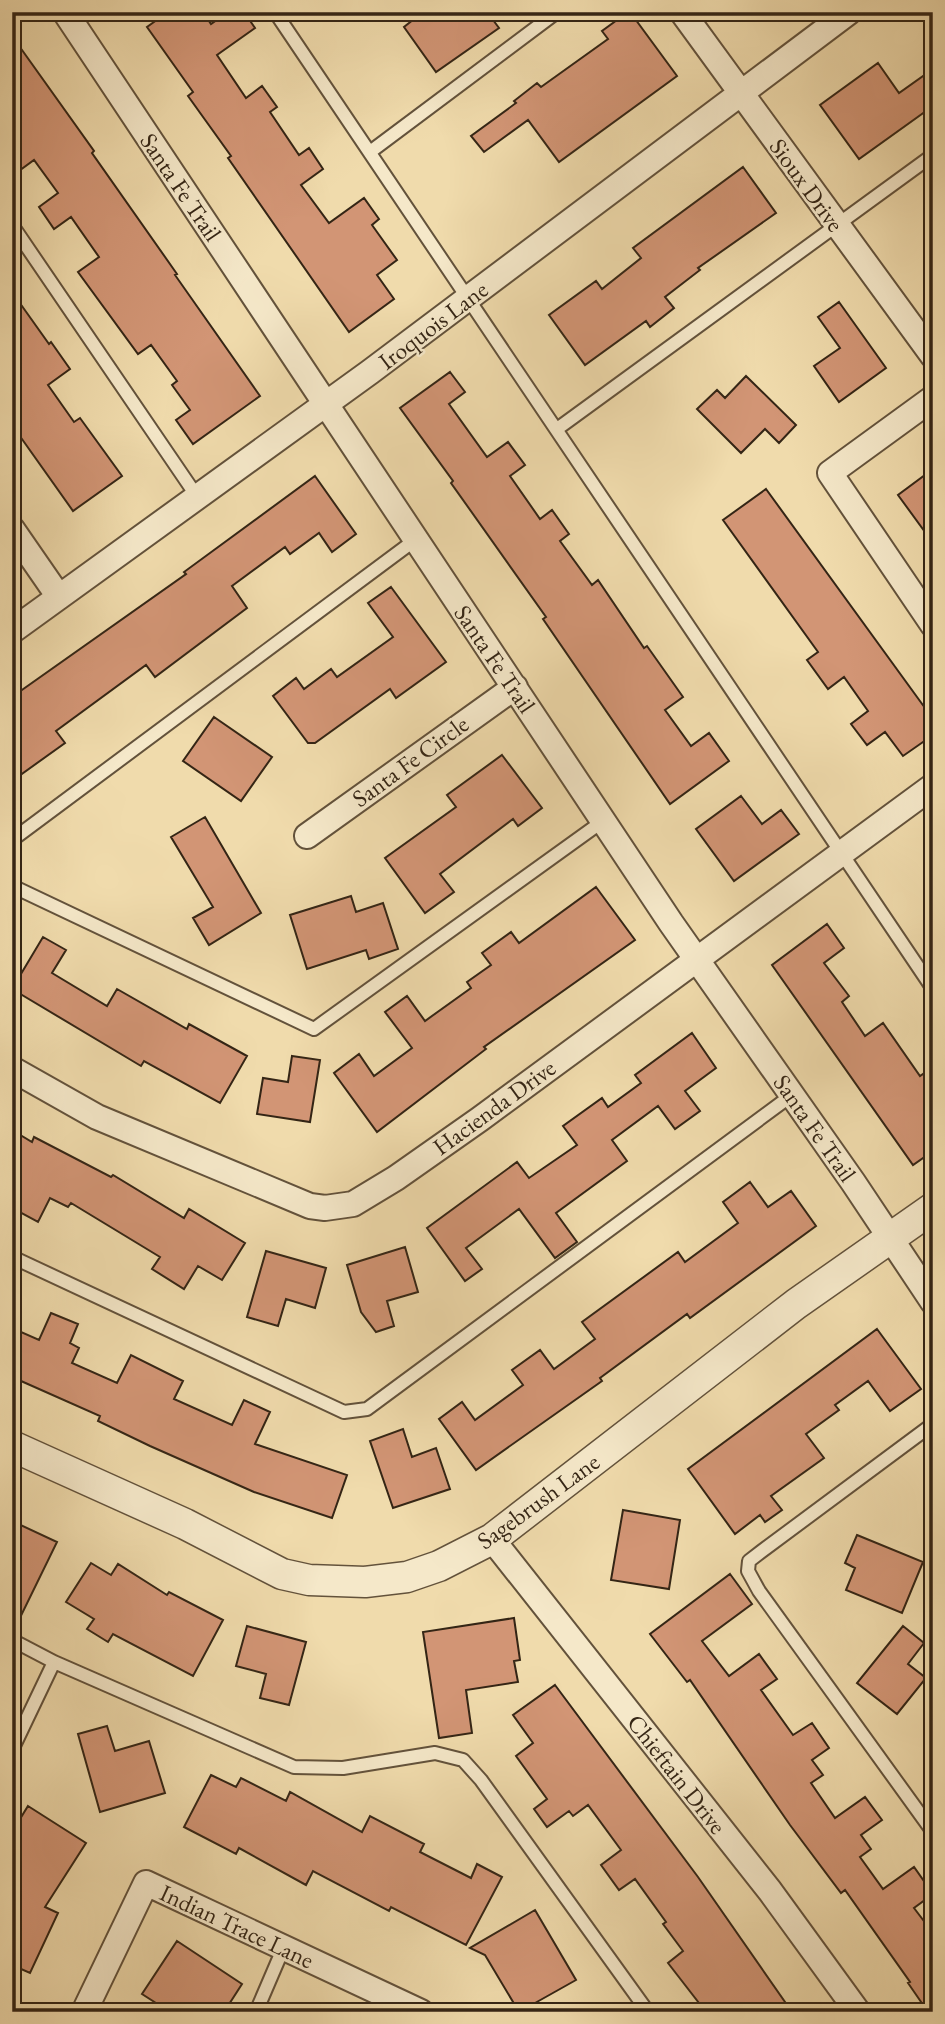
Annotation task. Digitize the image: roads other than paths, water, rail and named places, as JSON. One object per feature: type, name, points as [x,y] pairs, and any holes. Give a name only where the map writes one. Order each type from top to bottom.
[{"type":"street","name":"Santa Fe Trail","points":[[65,12],[603,821],[933,1302]]},
{"type":"street","name":"Sioux Drive","points":[[682,12],[933,356]]},
{"type":"street","name":"Iroquois Lane","points":[[12,631],[326,404],[849,12]]},
{"type":"street","points":[[933,398],[830,473],[933,625]]},
{"type":"street","points":[[12,529],[59,597]]},
{"type":"street","name":"Santa Fe Circle","points":[[307,836],[514,687]]},
{"type":"street","name":"Hacienda Drive","points":[[12,1069],[97,1117],[310,1206],[326,1208],[353,1204],[396,1178],[933,786]]},
{"type":"street","name":"Sagebrush Lane","points":[[12,1446],[185,1524],[282,1574],[309,1580],[365,1582],[407,1577],[439,1566],[492,1539],[796,1304],[933,1208]]},
{"type":"street","name":"Chieftain Drive","points":[[492,1539],[770,1891],[858,2012]]},
{"type":"street","name":"Indian Trace Lane","points":[[84,2012],[146,1883],[421,2012]]},
{"type":"lane","points":[[275,12],[933,989]]},
{"type":"lane","points":[[370,152],[557,12]]},
{"type":"lane","points":[[557,429],[933,155]]},
{"type":"lane","points":[[12,225],[198,498]]},
{"type":"lane","points":[[12,840],[415,540]]},
{"type":"lane","points":[[12,886],[314,1029],[603,821]]},
{"type":"lane","points":[[12,1257],[344,1412],[367,1409],[792,1095]]},
{"type":"lane","points":[[933,1424],[762,1551],[750,1561],[748,1571],[759,1591],[933,1832]]},
{"type":"lane","points":[[12,1640],[54,1662],[294,1767],[343,1768],[435,1753],[463,1760],[481,1780],[648,2012]]},
{"type":"lane","points":[[12,1750],[54,1662]]},
{"type":"lane","points":[[256,2012],[283,1948]]}]
